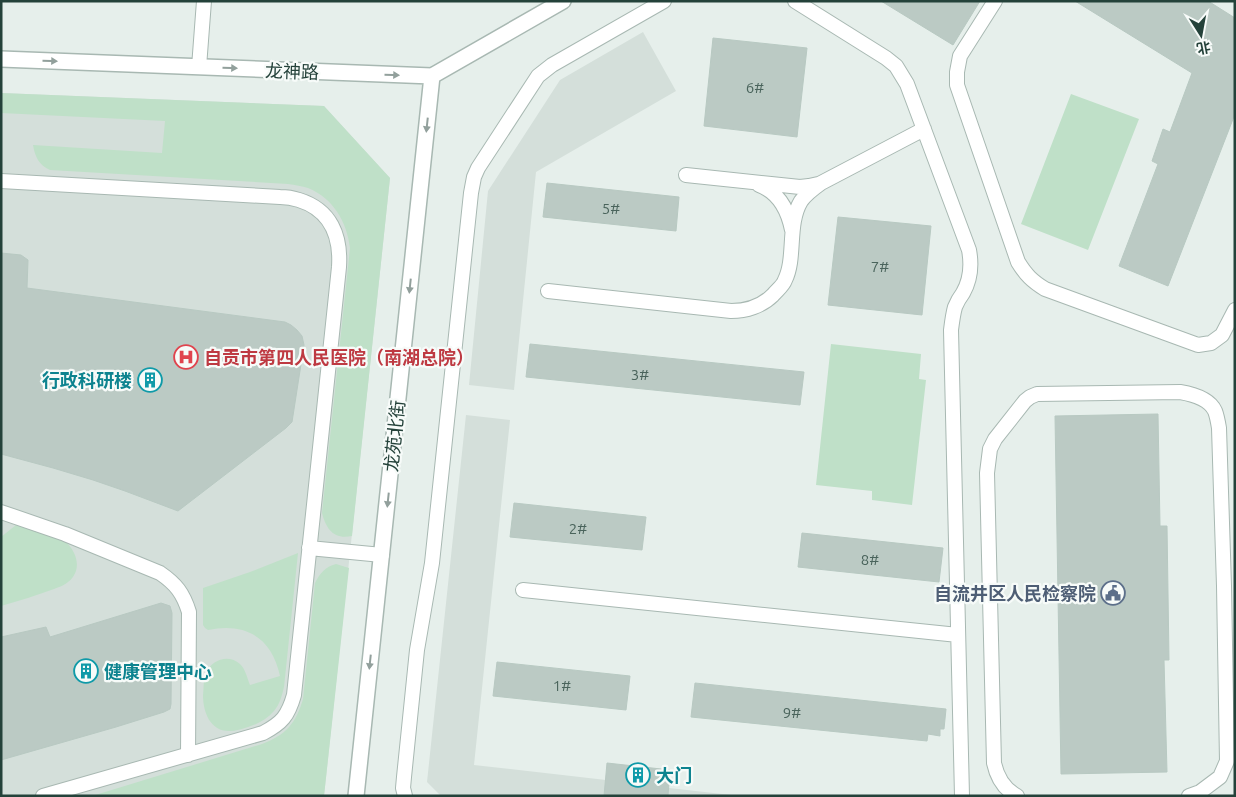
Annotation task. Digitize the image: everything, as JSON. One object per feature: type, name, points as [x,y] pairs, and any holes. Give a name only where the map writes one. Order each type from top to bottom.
[{"type":"street","points":[[432,76],[563,1]]},
{"type":"street","name":"龙神路","points":[[1,59],[432,76]]},
{"type":"street","name":"龙苑北街","points":[[356,796],[432,76]]},
{"type":"lane","points":[[199,67],[204,1]]},
{"type":"lane","points":[[405,796],[403,788],[417,650],[430,583],[474,177],[538,76],[552,65],[664,1]]},
{"type":"lane","points":[[795,1],[896,66],[907,84],[967,241],[971,261],[970,273],[968,284],[956,305],[951,330],[962,796]]},
{"type":"lane","points":[[995,1],[960,56],[957,84],[1018,262],[1026,275],[1045,289],[1198,345],[1211,343],[1222,335],[1235,310]]},
{"type":"lane","points":[[548,291],[731,311],[740,311],[761,304],[770,298],[785,281],[789,270],[796,214],[801,202],[810,191],[821,183],[924,129]]},
{"type":"lane","points":[[686,175],[800,187],[821,183]]},
{"type":"lane","points":[[1,181],[297,199],[321,211],[329,221],[339,244],[340,256],[294,695],[290,709],[276,726],[263,733],[43,796]]},
{"type":"lane","points":[[749,181],[762,186],[779,199],[788,214],[793,232]]},
{"type":"lane","points":[[1017,796],[1010,792],[1003,784],[997,774],[994,763],[987,473],[990,449],[995,439],[1030,397],[1037,394],[1122,392],[1190,393],[1204,399],[1214,409],[1219,428],[1230,586],[1227,760],[1220,777],[1200,792],[1189,796]]},
{"type":"lane","points":[[1,512],[65,534],[160,573],[177,588],[185,600],[189,612],[188,755]]},
{"type":"lane","points":[[309,548],[382,555]]},
{"type":"lane","points":[[523,590],[958,635]]},
{"type":"shaded area","points":[[643,32],[676,91],[536,172],[514,390],[469,385],[488,191],[560,80]]},
{"type":"shaded area","name":"自贡市第四人民医院（南湖总院）","points":[[1,93],[324,106],[390,178],[324,796],[1,796]]},
{"type":"shaded area","points":[[466,415],[510,420],[474,765],[606,780],[604,796],[441,796],[427,782]]},
{"type":"shaded area","points":[[669,788],[740,796],[668,796]]},
{"type":"green space","points":[[1,93],[324,106],[390,178],[352,536],[340,536],[332,532],[326,524],[322,513],[350,248],[346,229],[337,212],[317,192],[301,186],[288,184],[50,170],[38,160],[33,145],[162,153],[165,121],[1,113]]},
{"type":"green space","points":[[1071,94],[1139,119],[1088,250],[1021,224]]},
{"type":"green space","points":[[831,344],[921,354],[919,379],[926,380],[912,505],[872,500],[872,491],[816,485]]},
{"type":"green space","points":[[16,525],[65,541],[73,550],[77,567],[73,577],[64,585],[1,606],[1,537]]},
{"type":"green space","points":[[298,553],[284,687],[279,702],[271,714],[255,724],[232,731],[217,728],[206,714],[203,701],[205,676],[212,664],[226,659],[236,661],[244,669],[250,685],[280,676],[271,652],[255,636],[234,628],[208,630],[205,628],[203,625],[203,588]]},
{"type":"green space","points":[[336,564],[349,568],[324,796],[92,796],[262,744],[278,737],[284,732],[297,715],[303,699],[315,583],[323,571]]},
{"type":"building","points":[[881,1],[980,1],[953,45]]},
{"type":"building","points":[[1075,1],[1208,1],[1235,18],[1235,114],[1168,286],[1119,266],[1158,164],[1152,161],[1163,129],[1170,132],[1192,73]]},
{"type":"building","points":[[713,38],[807,48],[797,137],[704,126]]},
{"type":"building","points":[[547,183],[679,197],[676,231],[543,217]]},
{"type":"building","points":[[838,217],[931,226],[922,315],[828,305]]},
{"type":"building","name":"行政科研楼","points":[[1,253],[21,255],[28,260],[27,288],[285,322],[291,325],[302,336],[304,345],[292,422],[178,511],[93,480],[1,454]]},
{"type":"building","points":[[530,344],[804,372],[800,405],[526,377]]},
{"type":"building","name":"自流井区人民检察院","points":[[1158,414],[1160,526],[1167,526],[1169,660],[1164,660],[1167,772],[1061,774],[1055,416]]},
{"type":"building","points":[[514,503],[646,517],[642,550],[510,537]]},
{"type":"building","points":[[802,533],[943,548],[939,582],[798,567]]},
{"type":"building","name":"健康管理中心","points":[[161,603],[170,606],[172,613],[170,709],[116,727],[1,760],[1,637],[46,627],[50,637]]},
{"type":"building","points":[[497,662],[630,676],[626,710],[493,696]]},
{"type":"building","points":[[695,683],[946,709],[944,729],[940,729],[940,736],[928,734],[927,741],[691,717]]},
{"type":"building","name":"大门","points":[[607,763],[670,770],[668,796],[604,796]]},
{"type":"place","name":"自贡市第四人民医院（南湖总院）","points":[[186,357]]},
{"type":"place","name":"行政科研楼","points":[[150,380]]},
{"type":"place","name":"自流井区人民检察院","points":[[1113,593]]},
{"type":"place","name":"健康管理中心","points":[[86,671]]},
{"type":"place","name":"大门","points":[[638,775]]}]
